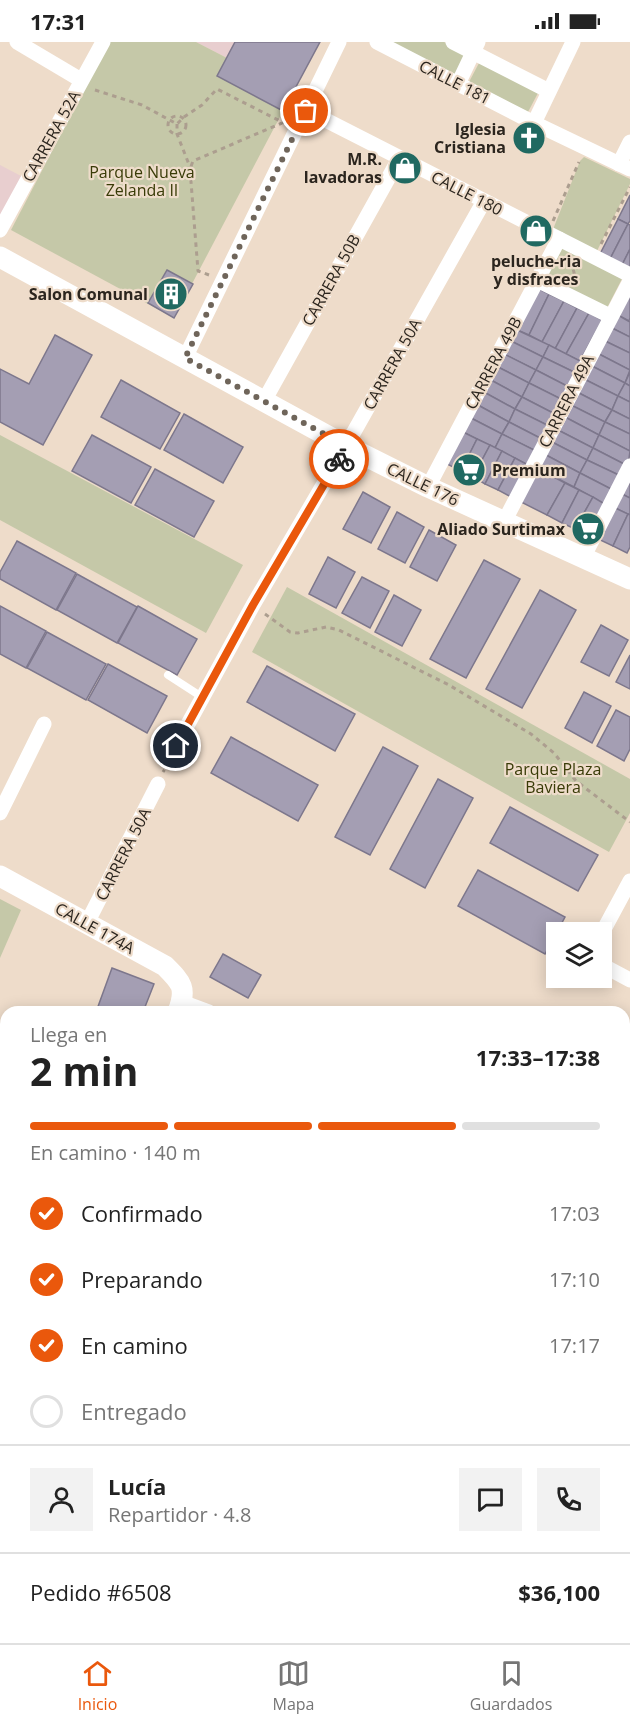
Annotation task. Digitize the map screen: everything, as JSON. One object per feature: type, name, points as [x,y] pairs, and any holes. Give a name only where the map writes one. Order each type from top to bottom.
[{"type":"street","points":[[17,42],[80,82]]},
{"type":"street","name":"CARRERA 52A","points":[[0,230],[103,42]]},
{"type":"street","points":[[185,358],[290,125],[306,111],[339,42]]},
{"type":"street","name":"CALLE 181","points":[[377,42],[624,167]]},
{"type":"street","points":[[453,42],[475,47],[549,91]]},
{"type":"street","points":[[534,123],[573,42]]},
{"type":"street","points":[[458,84],[475,47]]},
{"type":"street","name":"CALLE 180","points":[[306,111],[630,275]]},
{"type":"street","points":[[624,167],[630,142]]},
{"type":"street","name":"CARRERA 50B","points":[[264,401],[399,159]]},
{"type":"street","name":"CARRERA 50A","points":[[176,746],[253,605],[346,446],[484,201]]},
{"type":"street","name":"CARRERA 49B","points":[[428,487],[558,239]]},
{"type":"street","name":"CALLE 176","points":[[0,257],[346,446],[428,487],[630,579]]},
{"type":"street","points":[[537,280],[610,316]]},
{"type":"street","name":"CARRERA 49A","points":[[504,522],[630,281]]},
{"type":"street","points":[[583,558],[630,466]]},
{"type":"street","points":[[0,813],[44,724]]},
{"type":"street","name":"CARRERA 50A","points":[[87,923],[158,784]]},
{"type":"street","name":"CALLE 174A","points":[[0,876],[165,966],[180,982],[181,1001]]},
{"type":"street","points":[[608,922],[630,881]]},
{"type":"street","points":[[612,970],[630,980]]},
{"type":"lane","points":[[168,675],[202,697]]},
{"type":"path","points":[[80,82],[141,105],[177,124]]},
{"type":"path","points":[[198,272],[190,169],[177,134],[177,124],[202,105],[217,89],[290,125]]},
{"type":"path","points":[[169,120],[174,117],[183,118]]},
{"type":"path","points":[[177,134],[185,129],[186,123],[183,118]]},
{"type":"path","points":[[169,120],[169,128],[177,134]]},
{"type":"path","points":[[190,169],[194,160],[290,125]]},
{"type":"path","points":[[582,155],[558,239],[571,266],[583,303]]},
{"type":"path","points":[[594,256],[630,186]]},
{"type":"path","points":[[253,605],[290,632],[298,633],[326,627],[339,630],[449,685],[531,734],[555,753],[576,782],[630,822]]},
{"type":"path","points":[[158,784],[165,769],[161,760],[162,753],[167,748],[176,746]]},
{"type":"shaded area","points":[[196,42],[235,42],[227,58]]},
{"type":"shaded area","points":[[0,165],[23,177],[0,219]]},
{"type":"green space","name":"Parque Nueva Zelanda II","points":[[109,42],[196,42],[227,58],[283,111],[174,318],[11,230]]},
{"type":"green space","points":[[389,42],[444,42],[466,53],[455,75]]},
{"type":"green space","points":[[479,63],[538,93],[528,112],[469,82]]},
{"type":"green space","points":[[584,157],[630,179],[630,184],[596,253],[552,232],[580,161]]},
{"type":"green space","points":[[560,244],[624,275],[607,308],[543,276]]},
{"type":"green space","points":[[0,435],[243,565],[206,633],[0,520]]},
{"type":"green space","name":"Parque Plaza Baviera","points":[[287,587],[630,779],[630,813],[609,852],[252,652]]},
{"type":"green space","points":[[0,899],[21,910],[0,958]]},
{"type":"building","points":[[235,42],[320,42],[283,111],[217,76]]},
{"type":"building","points":[[630,195],[630,221],[628,224],[618,219]]},
{"type":"building","points":[[618,219],[628,224],[610,259],[600,254]]},
{"type":"building","points":[[628,224],[630,225],[630,249],[622,265],[610,259]]},
{"type":"building","points":[[630,249],[630,269],[622,265]]},
{"type":"building","name":"Salon Comunal","points":[[167,270],[193,284],[174,318],[148,303]]},
{"type":"building","points":[[630,287],[630,318],[629,321],[616,314]]},
{"type":"building","points":[[537,288],[549,294],[529,335],[515,329]]},
{"type":"building","points":[[549,294],[564,301],[542,342],[529,335]]},
{"type":"building","points":[[564,301],[577,308],[555,349],[542,342]]},
{"type":"building","points":[[577,308],[589,313],[566,354],[555,349]]},
{"type":"building","points":[[589,313],[602,320],[580,361],[566,354]]},
{"type":"building","points":[[616,314],[630,322],[630,337],[610,327]]},
{"type":"building","points":[[610,327],[630,337],[630,353],[603,340]]},
{"type":"building","points":[[515,329],[549,345],[543,357],[509,340]]},
{"type":"building","points":[[55,335],[92,355],[43,445],[0,422],[0,369],[29,384]]},
{"type":"building","points":[[509,340],[543,357],[536,370],[502,353]]},
{"type":"building","points":[[603,340],[630,353],[630,370],[597,353]]},
{"type":"building","points":[[549,345],[582,362],[576,373],[543,357]]},
{"type":"building","points":[[502,353],[536,370],[529,383],[496,366]]},
{"type":"building","points":[[597,353],[630,370],[625,383],[590,365]]},
{"type":"building","points":[[543,357],[576,373],[569,387],[536,370]]},
{"type":"building","points":[[590,365],[625,383],[618,396],[584,379]]},
{"type":"building","points":[[496,366],[529,383],[522,397],[489,379]]},
{"type":"building","points":[[536,370],[569,387],[563,400],[529,383]]},
{"type":"building","points":[[630,372],[630,386],[625,383]]},
{"type":"building","points":[[489,379],[522,397],[515,409],[482,391]]},
{"type":"building","points":[[584,379],[618,396],[612,410],[577,392]]},
{"type":"building","points":[[121,380],[180,413],[160,449],[101,417]]},
{"type":"building","points":[[529,383],[563,400],[555,414],[522,397]]},
{"type":"building","points":[[625,383],[630,386],[630,402],[618,396]]},
{"type":"building","points":[[482,391],[515,409],[509,422],[476,404]]},
{"type":"building","points":[[577,392],[612,410],[605,422],[571,405]]},
{"type":"building","points":[[618,396],[630,402],[630,419],[612,410]]},
{"type":"building","points":[[522,397],[555,414],[549,426],[515,409]]},
{"type":"building","points":[[476,404],[509,422],[502,434],[469,417]]},
{"type":"building","points":[[571,405],[605,422],[599,435],[565,417]]},
{"type":"building","points":[[515,409],[549,426],[542,439],[509,422]]},
{"type":"building","points":[[612,410],[630,419],[630,434],[605,422]]},
{"type":"building","points":[[184,414],[243,447],[223,483],[164,450]]},
{"type":"building","points":[[469,417],[502,434],[495,448],[461,431]]},
{"type":"building","points":[[565,417],[599,435],[593,448],[558,430]]},
{"type":"building","points":[[509,422],[542,439],[536,451],[502,434]]},
{"type":"building","points":[[605,422],[630,434],[630,451],[599,435]]},
{"type":"building","points":[[558,430],[593,448],[587,460],[552,442]]},
{"type":"building","points":[[461,431],[477,439],[461,471],[445,463]]},
{"type":"building","points":[[502,434],[536,451],[528,465],[495,448]]},
{"type":"building","points":[[92,435],[151,467],[131,503],[72,471]]},
{"type":"building","points":[[599,435],[630,451],[628,466],[593,448]]},
{"type":"building","points":[[477,439],[490,445],[473,477],[461,471]]},
{"type":"building","points":[[552,442],[587,460],[580,473],[546,455]]},
{"type":"building","points":[[490,445],[502,451],[485,484],[473,477]]},
{"type":"building","points":[[593,448],[628,466],[623,477],[587,460]]},
{"type":"building","points":[[502,451],[515,458],[498,490],[485,484]]},
{"type":"building","points":[[546,455],[580,473],[574,487],[539,469]]},
{"type":"building","points":[[515,458],[528,465],[511,497],[498,490]]},
{"type":"building","points":[[587,460],[623,477],[615,491],[580,473]]},
{"type":"building","points":[[155,469],[214,501],[194,537],[135,505]]},
{"type":"building","points":[[539,469],[565,483],[547,515],[521,502]]},
{"type":"building","points":[[580,473],[615,491],[608,506],[574,487]]},
{"type":"building","points":[[630,481],[630,498],[620,493]]},
{"type":"building","points":[[565,483],[579,490],[562,523],[547,515]]},
{"type":"building","points":[[579,490],[593,497],[575,529],[562,523]]},
{"type":"building","points":[[363,492],[390,507],[371,543],[343,529]]},
{"type":"building","points":[[620,493],[630,498],[630,515],[613,507]]},
{"type":"building","points":[[593,497],[608,506],[592,538],[575,529]]},
{"type":"building","points":[[613,507],[628,514],[613,546],[596,538]]},
{"type":"building","points":[[397,512],[424,527],[405,563],[378,549]]},
{"type":"building","points":[[628,514],[630,515],[630,547],[627,553],[613,546]]},
{"type":"building","points":[[429,530],[456,545],[437,581],[410,567]]},
{"type":"building","points":[[17,541],[76,573],[56,610],[0,579],[0,572]]},
{"type":"building","points":[[328,557],[355,572],[336,608],[309,594]]},
{"type":"building","points":[[484,560],[520,579],[466,678],[430,659]]},
{"type":"building","points":[[77,574],[137,607],[117,643],[57,610]]},
{"type":"building","points":[[362,577],[389,591],[370,628],[342,613]]},
{"type":"building","points":[[540,590],[576,610],[522,708],[486,689]]},
{"type":"building","points":[[394,595],[421,610],[402,646],[375,632]]},
{"type":"building","points":[[0,606],[46,631],[26,668],[0,654]]},
{"type":"building","points":[[138,606],[197,639],[177,675],[118,643]]},
{"type":"building","points":[[601,625],[628,640],[609,676],[581,662]]},
{"type":"building","points":[[47,632],[106,664],[86,700],[27,668]]},
{"type":"building","points":[[630,655],[630,689],[616,682]]},
{"type":"building","points":[[108,664],[167,696],[147,733],[88,700]]},
{"type":"building","points":[[267,666],[355,714],[335,751],[247,702]]},
{"type":"building","points":[[584,692],[611,706],[592,743],[565,728]]},
{"type":"building","points":[[616,710],[630,717],[630,749],[624,761],[597,746]]},
{"type":"building","points":[[231,737],[318,785],[298,821],[211,773]]},
{"type":"building","points":[[383,747],[418,766],[370,855],[335,837]]},
{"type":"building","points":[[438,779],[473,798],[425,888],[390,869]]},
{"type":"building","points":[[510,807],[598,855],[578,891],[490,843]]},
{"type":"building","points":[[478,870],[565,917],[562,922],[546,922],[545,954],[458,906]]},
{"type":"building","points":[[223,954],[261,975],[248,998],[210,977]]},
{"type":"building","points":[[112,968],[154,984],[145,1006],[98,1006]]},
{"type":"way so far","points":[[306,111],[185,358],[346,446],[339,459]]},
{"type":"place","name":"Iglesia Cristiana","points":[[529,138]]},
{"type":"place","name":"M.R. lavadoras","points":[[405,168]]},
{"type":"place","name":"peluche-ria y disfraces","points":[[536,231]]},
{"type":"place","name":"Salon Comunal","points":[[171,294]]},
{"type":"place","name":"Premium","points":[[469,470]]},
{"type":"place","name":"Aliado Surtimax","points":[[588,529]]},
{"type":"route","points":[[176,746],[279,559],[339,459]]}]
